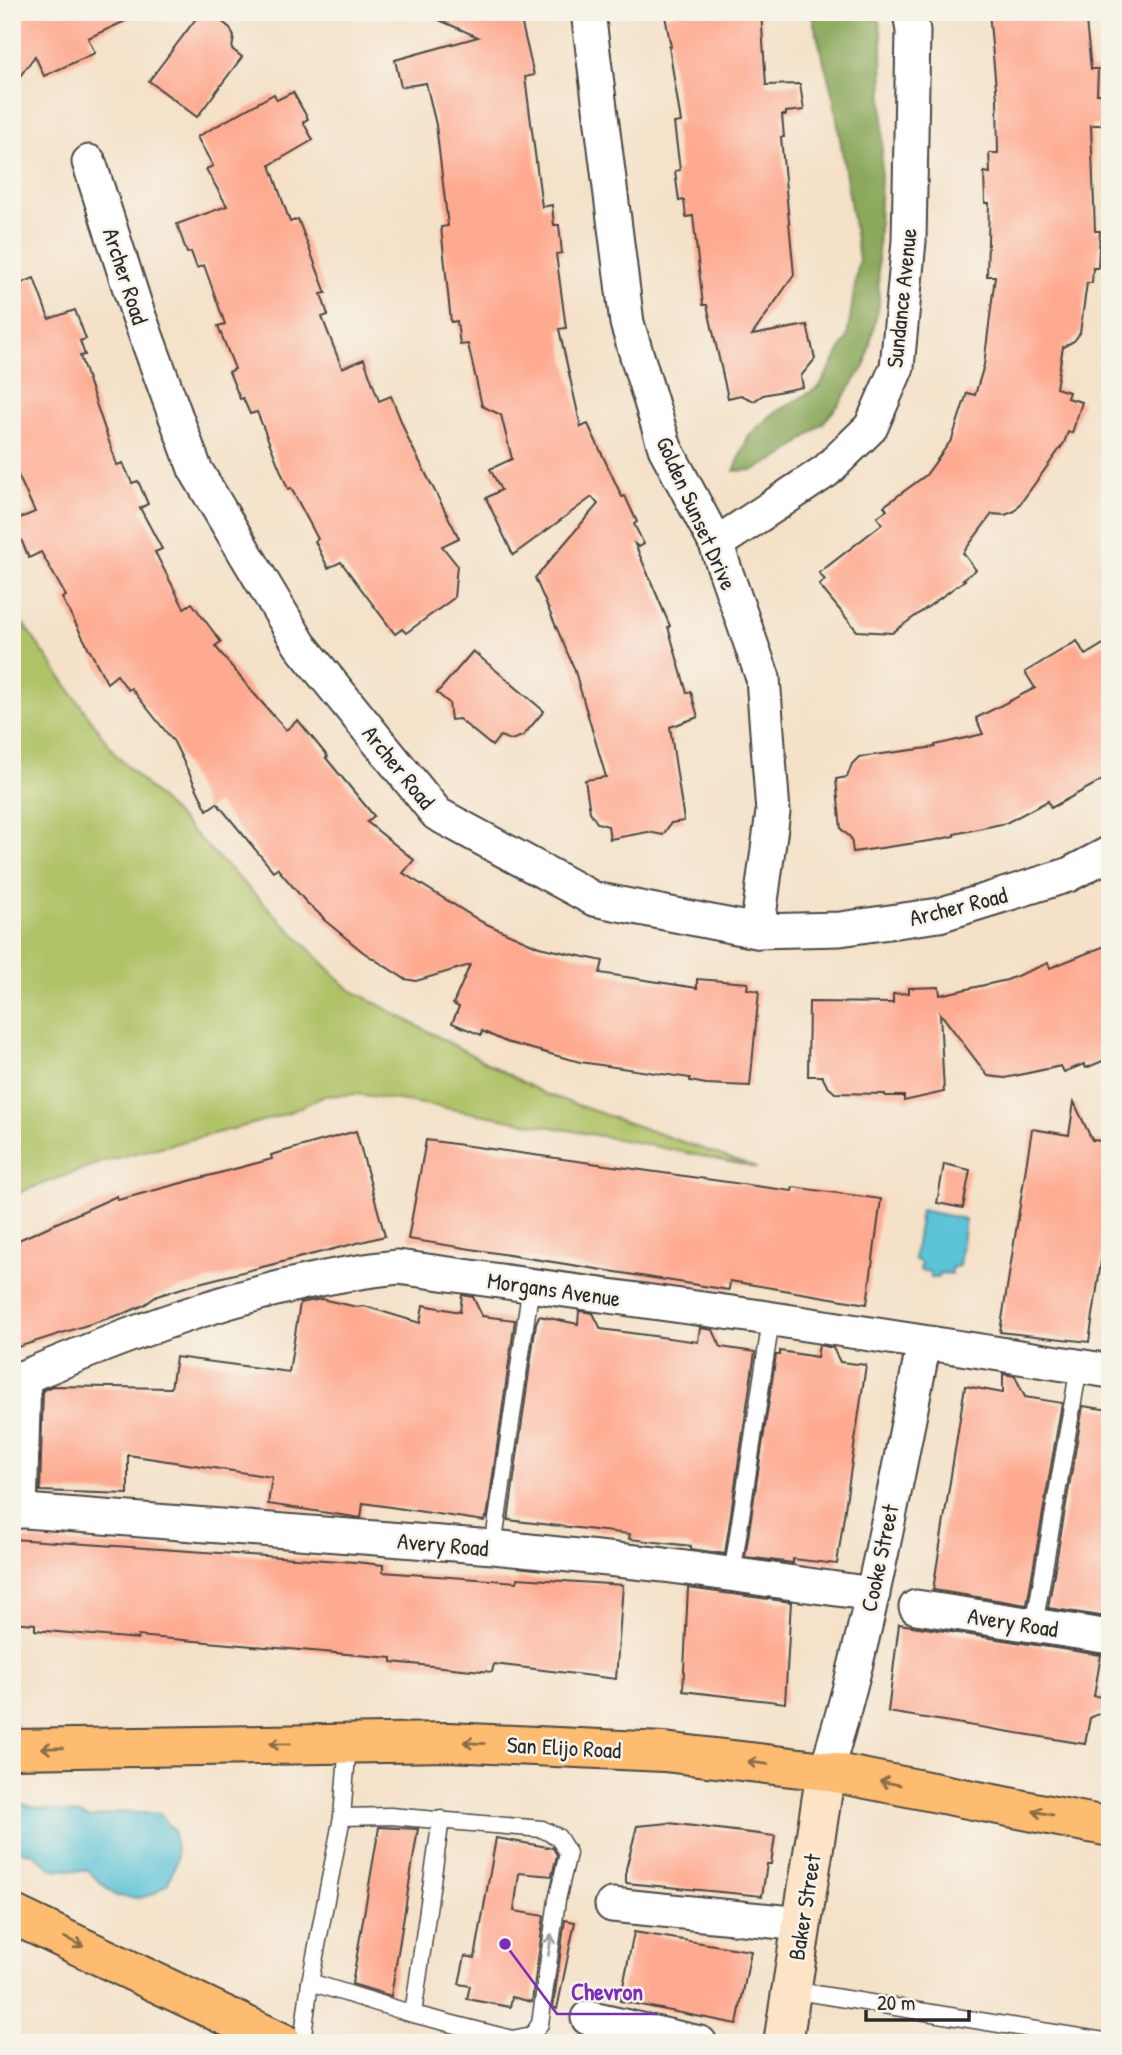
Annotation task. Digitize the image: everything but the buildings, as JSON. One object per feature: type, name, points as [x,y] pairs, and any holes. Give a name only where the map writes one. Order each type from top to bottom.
[{"type":"main road","name":"San Elijo Road","points":[[12,1749],[449,1742],[664,1752],[826,1772],[1110,1826]]},
{"type":"main road","points":[[12,1914],[283,2043]]},
{"type":"street","name":"Golden Sunset Drive","points":[[588,12],[627,323],[665,448],[716,544],[763,678],[773,812],[757,931]]},
{"type":"street","name":"Sundance Avenue","points":[[716,544],[826,471],[871,427],[897,367],[909,241],[913,31],[910,12]]},
{"type":"street","name":"Archer Road","points":[[89,162],[137,312],[195,469],[300,645],[437,814],[594,899],[757,931],[840,929],[939,915],[1068,875],[1110,853]]},
{"type":"street","name":"Morgans Avenue","points":[[18,1380],[74,1355],[186,1315],[293,1284],[398,1267],[1094,1369]]},
{"type":"street","name":"Cooke Street","points":[[826,1772],[873,1594],[924,1343]]},
{"type":"street","points":[[16,1511],[18,1380]]},
{"type":"street","name":"Avery Road","points":[[16,1511],[493,1548],[664,1565],[873,1594]]},
{"type":"street","name":"Avery Road","points":[[916,1607],[1110,1637]]},
{"type":"street","name":"Baker Street","points":[[783,2043],[826,1772]]},
{"type":"street","points":[[612,1905],[802,1924]]},
{"type":"street","points":[[588,2018],[700,2043]]},
{"type":"lane","points":[[493,1548],[531,1285]]},
{"type":"lane","points":[[732,1575],[771,1320]]},
{"type":"lane","points":[[1034,1626],[1094,1369]]},
{"type":"lane","points":[[302,2043],[310,1982],[342,1817],[348,1743]]},
{"type":"lane","points":[[310,1982],[413,2014],[512,2039],[532,2035],[540,2024],[557,1900],[568,1853],[558,1837],[542,1829],[441,1819],[342,1817]]},
{"type":"lane","points":[[413,2014],[441,1819]]},
{"type":"lane","points":[[791,1990],[1110,2042]]},
{"type":"green space","points":[[811,12],[878,12],[882,39],[883,121],[879,305],[865,365],[823,423],[784,455],[754,470],[734,471],[749,435],[774,413],[819,387],[847,339],[859,259],[834,100]]},
{"type":"green space","points":[[12,608],[116,755],[349,989],[543,1093],[757,1168],[645,1144],[357,1094],[324,1096],[288,1113],[105,1161],[12,1195]]},
{"type":"water","points":[[921,1210],[965,1219],[959,1266],[951,1268],[951,1274],[941,1273],[938,1278],[931,1278],[930,1272],[920,1270],[921,1263],[914,1259]]},
{"type":"water","points":[[12,1801],[89,1818],[120,1812],[160,1814],[174,1831],[177,1859],[168,1883],[154,1894],[139,1898],[116,1896],[88,1871],[52,1869],[32,1853],[12,1849]]},
{"type":"place","name":"Chevron","points":[[505,1944]]}]
